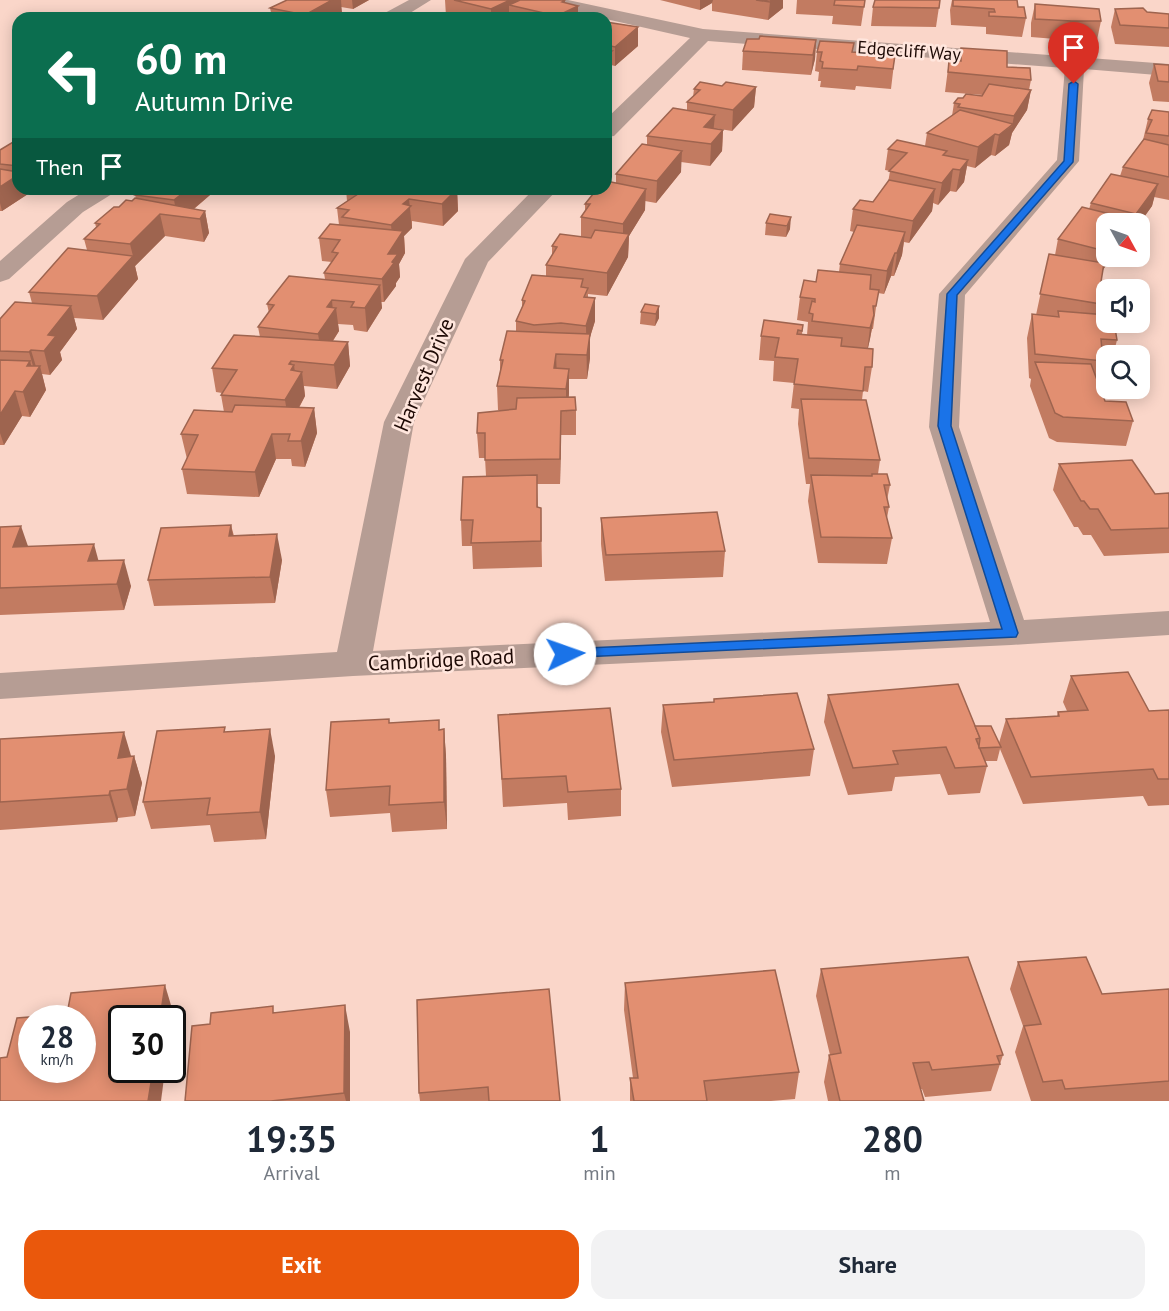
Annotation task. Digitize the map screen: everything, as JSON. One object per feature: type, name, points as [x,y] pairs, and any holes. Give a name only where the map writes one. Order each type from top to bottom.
[{"type":"street","points":[[400,12],[422,0]]},
{"type":"street","name":"Edgecliff Way","points":[[544,0],[599,12]]},
{"type":"street","name":"Edgecliff Way","points":[[612,15],[703,35],[1169,70]]},
{"type":"street","points":[[612,124],[703,35]]},
{"type":"street","points":[[1011,633],[944,426],[952,294],[1068,162],[1075,64]]},
{"type":"street","points":[[0,274],[75,207],[94,195]]},
{"type":"street","name":"Harvest Drive","points":[[354,664],[399,422],[477,259],[541,195]]},
{"type":"street","name":"Cambridge Road","points":[[0,686],[354,664],[1011,633],[1169,623]]},
{"type":"building","points":[[287,0],[332,0],[310,12],[290,12],[270,8]]},
{"type":"building","points":[[454,0],[510,0],[491,9]]},
{"type":"building","points":[[520,0],[565,0],[562,2],[578,6],[565,12],[540,12],[509,5]]},
{"type":"building","points":[[835,0],[865,0],[864,7],[834,5]]},
{"type":"building","points":[[875,0],[940,0],[939,8],[873,7]]},
{"type":"building","points":[[953,0],[1017,0],[1018,7],[1024,7],[1026,18],[989,16],[989,12],[995,12],[994,9],[953,6]]},
{"type":"building","points":[[1035,4],[1099,9],[1101,21],[1035,19]]},
{"type":"building","points":[[1143,8],[1147,12],[1169,14],[1169,28],[1120,25],[1115,9]]},
{"type":"building","points":[[612,23],[638,27],[615,47],[612,46]]},
{"type":"building","points":[[760,36],[816,40],[813,55],[743,51],[747,39],[759,39]]},
{"type":"building","points":[[820,41],[854,43],[852,52],[895,55],[893,69],[858,66],[857,70],[822,68],[823,62],[820,61],[822,52],[817,52]]},
{"type":"building","points":[[961,48],[1007,51],[1007,67],[1030,68],[1031,80],[948,72],[949,61],[961,61]]},
{"type":"building","points":[[1154,64],[1169,65],[1169,82],[1158,81]]},
{"type":"building","points":[[700,82],[722,86],[726,82],[756,87],[733,110],[687,102],[700,90],[694,89]]},
{"type":"building","points":[[989,84],[1031,90],[1014,116],[958,107],[960,104],[954,103],[966,94],[982,96]]},
{"type":"building","points":[[673,108],[715,115],[704,127],[723,130],[711,144],[647,136]]},
{"type":"building","points":[[960,110],[1013,124],[978,147],[927,133]]},
{"type":"building","points":[[1152,110],[1169,112],[1169,136],[1146,133],[1152,120],[1148,119]]},
{"type":"building","points":[[1144,139],[1169,145],[1169,177],[1123,167]]},
{"type":"building","points":[[897,140],[947,151],[943,155],[968,160],[960,170],[953,169],[942,183],[889,171],[907,153],[888,149]]},
{"type":"building","points":[[12,143],[12,165],[0,164],[0,150]]},
{"type":"building","points":[[642,144],[682,151],[657,181],[616,174]]},
{"type":"building","points":[[0,169],[12,171],[12,179],[0,187]]},
{"type":"building","points":[[1111,174],[1158,184],[1137,213],[1091,203]]},
{"type":"building","points":[[889,180],[935,189],[913,221],[853,209],[860,200],[873,202]]},
{"type":"building","points":[[612,182],[646,189],[623,224],[581,217],[590,204],[585,204],[592,195],[612,195]]},
{"type":"building","points":[[135,195],[180,195],[174,200]]},
{"type":"building","points":[[356,195],[451,195],[442,204],[409,199],[403,204],[411,206],[391,225],[342,217],[349,210],[337,208]]},
{"type":"building","points":[[135,198],[205,211],[200,219],[160,214],[130,244],[84,239],[100,224],[95,223],[114,207],[119,207],[126,200],[132,201]]},
{"type":"building","points":[[1082,207],[1106,213],[1096,213],[1096,249],[1058,239]]},
{"type":"building","points":[[770,214],[791,217],[787,226],[766,223]]},
{"type":"building","points":[[330,224],[403,231],[388,254],[398,254],[382,279],[324,273],[338,253],[332,252],[340,240],[319,238]]},
{"type":"building","points":[[857,225],[905,232],[887,271],[840,264]]},
{"type":"building","points":[[595,230],[629,234],[607,273],[546,265],[557,247],[552,246],[560,234],[591,238]]},
{"type":"building","points":[[68,248],[133,256],[97,296],[29,292]]},
{"type":"building","points":[[1049,254],[1096,262],[1096,267],[1103,267],[1101,279],[1096,279],[1096,303],[1040,294]]},
{"type":"building","points":[[818,270],[871,275],[870,289],[879,290],[876,306],[873,306],[874,315],[870,328],[812,321],[813,314],[809,313],[812,301],[815,302],[815,299],[800,297],[804,280],[816,282]]},
{"type":"building","points":[[532,275],[583,279],[581,287],[588,288],[584,297],[595,298],[586,326],[561,323],[534,325],[516,321],[525,301],[522,300]]},
{"type":"building","points":[[289,276],[380,285],[365,308],[351,307],[354,302],[332,300],[327,307],[336,308],[318,334],[258,327],[274,305],[267,304]]},
{"type":"building","points":[[15,302],[71,306],[48,335],[56,336],[44,351],[0,351],[0,319]]},
{"type":"building","points":[[645,304],[659,306],[656,314],[641,312]]},
{"type":"building","points":[[1058,311],[1096,314],[1096,333],[1116,333],[1117,340],[1101,339],[1102,345],[1096,345],[1096,360],[1035,354],[1032,314],[1059,317]]},
{"type":"building","points":[[764,320],[803,325],[802,331],[798,330],[797,334],[842,338],[841,346],[873,349],[872,367],[865,367],[863,391],[794,384],[798,359],[775,357],[779,338],[761,336]]},
{"type":"building","points":[[507,331],[590,334],[587,355],[556,354],[554,368],[569,369],[566,389],[497,386]]},
{"type":"building","points":[[234,335],[348,342],[334,365],[291,361],[289,364],[294,365],[291,370],[302,372],[285,400],[221,395],[237,370],[212,368]]},
{"type":"building","points":[[0,360],[30,361],[27,366],[40,366],[23,392],[15,391],[0,415]]},
{"type":"building","points":[[1035,362],[1091,364],[1096,377],[1096,399],[1126,402],[1133,421],[1063,417],[1055,413]]},
{"type":"building","points":[[575,397],[576,410],[561,411],[560,459],[485,460],[485,433],[477,433],[478,413],[516,409],[517,398]]},
{"type":"building","points":[[801,399],[866,400],[880,460],[809,458]]},
{"type":"building","points":[[235,405],[314,408],[301,441],[288,441],[290,434],[272,434],[255,472],[182,469],[198,435],[181,434],[194,410],[232,412]]},
{"type":"building","points":[[1132,460],[1155,494],[1169,493],[1169,528],[1111,530],[1098,509],[1090,509],[1084,501],[1081,501],[1059,464]]},
{"type":"building","points":[[872,474],[887,474],[890,485],[884,485],[889,507],[884,507],[892,538],[821,537],[811,475],[872,476]]},
{"type":"building","points":[[537,475],[537,507],[541,508],[541,541],[471,543],[473,520],[461,520],[463,477]]},
{"type":"building","points":[[717,512],[725,551],[606,555],[601,518]]},
{"type":"building","points":[[231,525],[229,536],[277,534],[270,577],[148,580],[161,528]]},
{"type":"building","points":[[21,526],[13,547],[94,544],[88,561],[124,560],[117,584],[0,588],[0,527]]},
{"type":"building","points":[[1128,672],[1149,711],[1169,710],[1169,779],[1158,779],[1153,769],[1031,777],[1006,719],[1059,716],[1058,712],[1088,710],[1071,676]]},
{"type":"building","points":[[958,684],[980,738],[976,739],[987,766],[955,768],[946,747],[893,751],[898,764],[853,768],[828,695]]},
{"type":"building","points":[[797,693],[814,749],[674,760],[663,705]]},
{"type":"building","points":[[610,708],[621,789],[568,792],[566,776],[502,779],[498,715]]},
{"type":"building","points":[[389,719],[389,723],[439,720],[439,730],[444,729],[444,802],[389,805],[390,786],[326,790],[331,722]]},
{"type":"building","points":[[975,726],[991,726],[1001,747],[979,748],[980,738]]},
{"type":"building","points":[[225,727],[224,732],[270,729],[260,812],[207,815],[210,798],[143,802],[157,731]]},
{"type":"building","points":[[124,732],[118,758],[134,756],[127,789],[110,791],[109,795],[0,802],[0,739]]},
{"type":"building","points":[[968,957],[1003,1055],[997,1056],[1000,1064],[932,1070],[929,1062],[913,1063],[924,1101],[840,1101],[829,1055],[841,1053],[821,969]]},
{"type":"building","points":[[1086,957],[1102,994],[1169,989],[1169,1081],[1065,1089],[1062,1080],[1043,1082],[1024,1026],[1041,1024],[1018,962]]},
{"type":"building","points":[[775,970],[799,1072],[704,1081],[707,1101],[634,1101],[630,1078],[638,1078],[625,983]]},
{"type":"building","points":[[165,985],[162,1005],[108,1005],[108,1083],[151,1083],[148,1101],[0,1101],[0,1058],[7,1057],[17,1018],[18,1083],[96,1083],[96,1005],[69,1005],[71,993]]},
{"type":"building","points":[[549,989],[560,1101],[489,1101],[488,1087],[419,1093],[417,1000]]},
{"type":"building","points":[[345,1005],[344,1093],[271,1101],[185,1101],[192,1026],[210,1024],[211,1013],[273,1006],[273,1013]]},
{"type":"route","points":[[565,654],[1011,633],[944,426],[952,294],[1068,162],[1074,84]]}]
